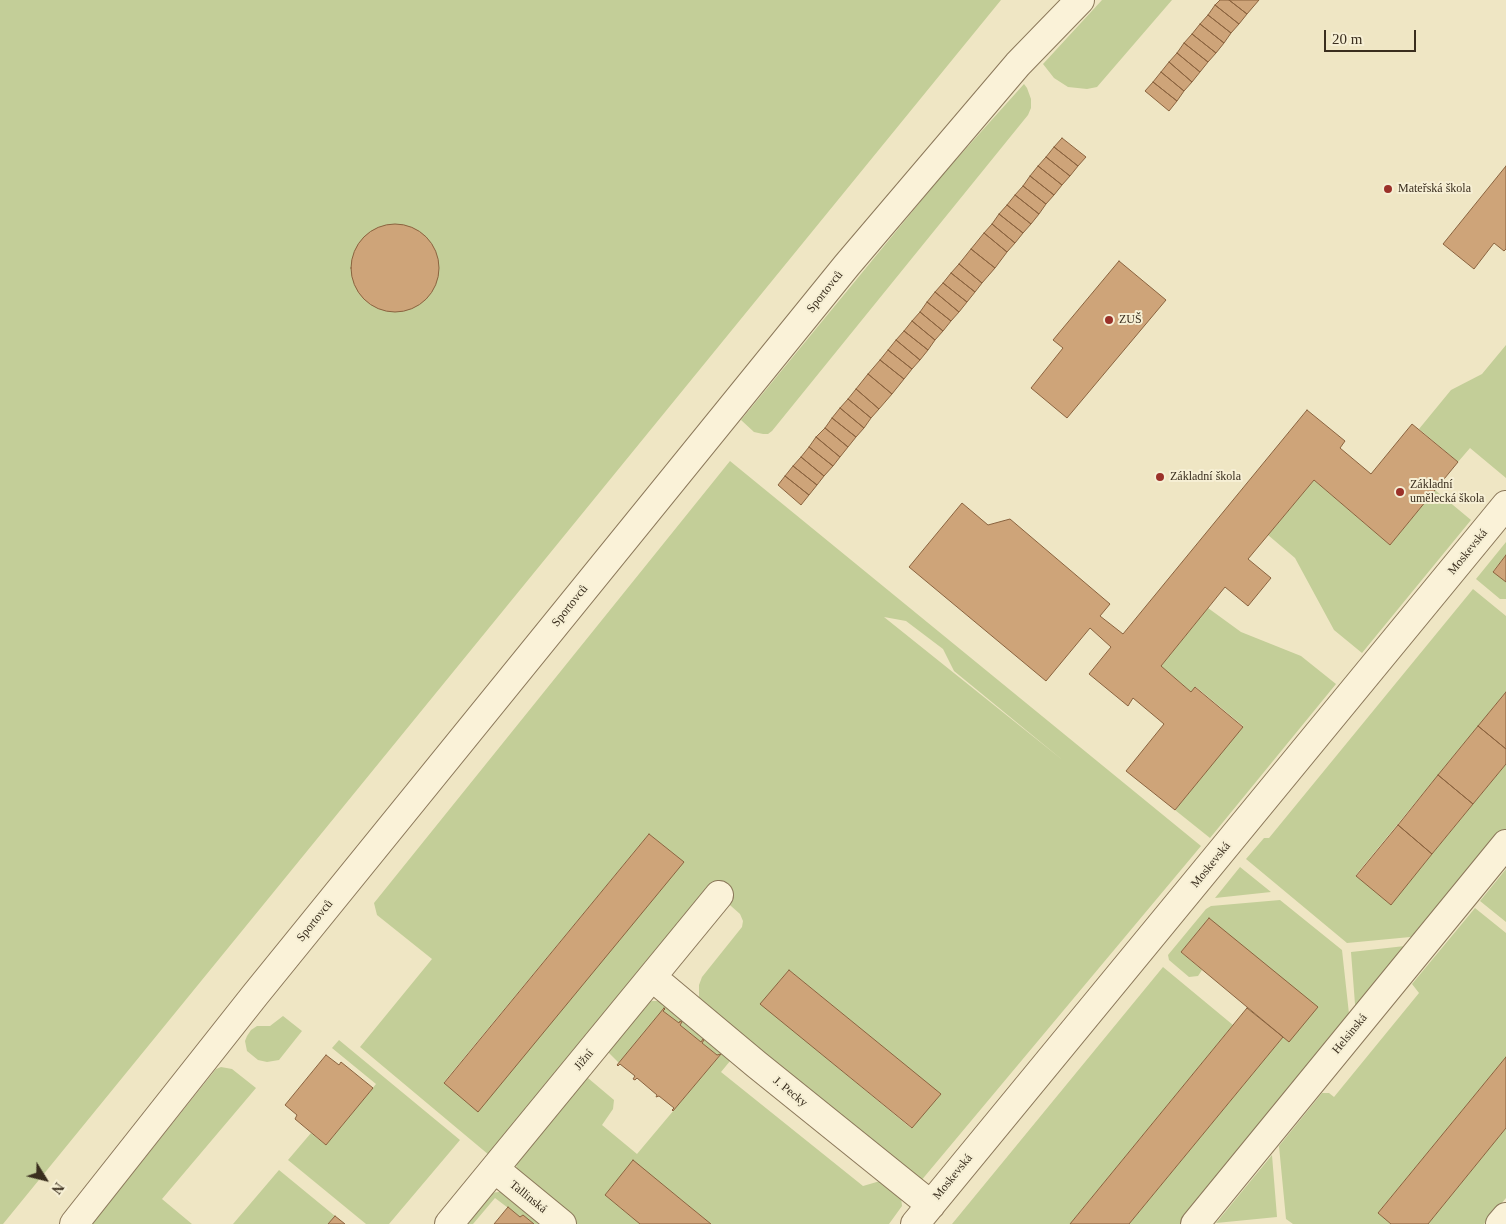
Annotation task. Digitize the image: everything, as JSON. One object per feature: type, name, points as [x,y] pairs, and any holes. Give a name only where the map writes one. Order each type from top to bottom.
[{"type":"street","name":"Sportovců","points":[[74,1224],[238,1016],[847,265],[1018,64],[1080,0]]},
{"type":"street","name":"Moskevská","points":[[923,1214],[1506,505]]},
{"type":"street","name":"Helsinská","points":[[1195,1224],[1506,844]]},
{"type":"street","name":"Jižní","points":[[449,1224],[719,895]]},
{"type":"street","name":"J. Pecky","points":[[652,977],[763,1069],[923,1214]]},
{"type":"street","name":"Tallinská","points":[[495,1169],[562,1224]]},
{"type":"street","points":[[1500,1224],[1506,1217]]},
{"type":"green space","points":[[0,0],[1001,0],[3,1224],[0,1224]]},
{"type":"green space","points":[[1102,0],[1172,0],[1097,87],[1087,89],[1068,87],[1054,78],[1043,64]]},
{"type":"green space","points":[[1024,84],[1031,99],[1031,108],[1028,115],[772,431],[768,434],[754,432],[741,420],[944,173]]},
{"type":"green space","points":[[1506,345],[1506,478],[1470,448],[1458,462],[1419,429],[1451,390],[1482,374]]},
{"type":"green space","points":[[730,461],[1201,846],[920,1182],[699,1001],[699,985],[702,977],[742,927],[743,921],[740,914],[713,890],[489,1155],[360,1047],[432,959],[377,915],[374,903]],"holes":[[[884,617],[906,621],[943,649],[954,671],[1065,762]],[[649,834],[683,862],[478,1111],[444,1082]],[[789,970],[940,1094],[911,1128],[761,1004]]]},
{"type":"green space","points":[[1314,480],[1390,545],[1435,490],[1471,520],[1362,653],[1334,630],[1295,558],[1268,535]]},
{"type":"green space","points":[[1506,542],[1506,555],[1493,571],[1506,582],[1506,599],[1500,599],[1476,579]]},
{"type":"green space","points":[[1473,589],[1506,616],[1506,692],[1356,875],[1391,904],[1506,764],[1506,833],[1421,936],[1347,943],[1246,859],[1264,838],[1269,838]]},
{"type":"green space","points":[[1208,608],[1241,632],[1301,656],[1336,684],[1210,838],[1175,810],[1243,726],[1196,687],[1191,692],[1161,666]]},
{"type":"green space","points":[[1240,867],[1271,892],[1215,898]]},
{"type":"green space","points":[[1506,869],[1506,922],[1480,901]]},
{"type":"green space","points":[[1280,900],[1342,950],[1350,1023],[1186,1224],[1129,1224],[1283,1037],[1209,918],[1181,952],[1202,970],[1198,976],[1189,977],[1169,960],[1168,955],[1206,909],[1211,906]]},
{"type":"green space","points":[[1475,908],[1506,933],[1506,1057],[1378,1213],[1391,1224],[1293,1224],[1286,1219],[1279,1146],[1322,1093],[1329,1093],[1334,1097],[1419,993],[1412,984]]},
{"type":"green space","points":[[1414,945],[1356,1017],[1351,952]]},
{"type":"green space","points":[[1163,967],[1233,1025],[1070,1224],[952,1224]]},
{"type":"green space","points":[[660,1001],[735,1055],[721,1072],[863,1186],[887,1179],[901,1197],[902,1206],[889,1224],[711,1224],[633,1161],[605,1195],[640,1224],[573,1224],[517,1172],[516,1163],[582,1073],[614,1100],[613,1109],[602,1125],[637,1154],[721,1054],[717,1055],[702,1043],[703,1039],[701,1042],[680,1025],[682,1022],[680,1021],[679,1023],[663,1011],[664,1008],[619,1063],[603,1047],[642,1004]]},
{"type":"green space","points":[[283,1016],[302,1031],[279,1060],[267,1062],[258,1060],[247,1051],[245,1041],[247,1036],[257,1026],[270,1026]]},
{"type":"green space","points":[[339,1040],[460,1140],[389,1224],[366,1224],[288,1160],[311,1133],[326,1145],[376,1084],[332,1048]]},
{"type":"green space","points":[[221,1067],[232,1069],[256,1088],[162,1199],[192,1224],[92,1224],[216,1069]]},
{"type":"green space","points":[[1506,1128],[1506,1198],[1484,1224],[1428,1224]]},
{"type":"green space","points":[[1272,1155],[1277,1217],[1216,1223]]},
{"type":"green space","points":[[279,1170],[335,1216],[328,1224],[233,1224]]},
{"type":"green space","points":[[507,1192],[551,1224],[534,1224],[523,1215],[520,1217],[495,1198],[473,1224],[458,1224],[490,1193]]},
{"type":"building","points":[[1220,0],[1229,0],[1247,14],[1239,24],[1215,5]]},
{"type":"building","points":[[1229,0],[1259,0],[1247,14]]},
{"type":"building","points":[[1215,5],[1239,24],[1231,33],[1208,15]]},
{"type":"building","points":[[1208,15],[1231,33],[1224,43],[1200,24]]},
{"type":"building","points":[[1200,24],[1224,43],[1216,53],[1192,34]]},
{"type":"building","points":[[1192,34],[1216,53],[1208,62],[1184,43]]},
{"type":"building","points":[[1184,43],[1208,62],[1200,72],[1177,53]]},
{"type":"building","points":[[1177,53],[1200,72],[1192,82],[1169,62]]},
{"type":"building","points":[[1169,62],[1192,82],[1184,91],[1161,72]]},
{"type":"building","points":[[1161,72],[1184,91],[1177,101],[1153,82]]},
{"type":"building","points":[[1153,82],[1177,101],[1169,111],[1145,91]]},
{"type":"building","points":[[1062,138],[1086,157],[1078,166],[1054,147]]},
{"type":"building","points":[[1054,147],[1078,166],[1070,176],[1046,157]]},
{"type":"building","points":[[1046,157],[1070,176],[1062,185],[1038,166]]},
{"type":"building","points":[[1038,166],[1062,185],[1054,195],[1030,176]]},
{"type":"building","points":[[1506,166],[1506,249],[1504,251],[1494,243],[1474,269],[1443,244]]},
{"type":"building","points":[[1030,176],[1054,195],[1046,204],[1023,186]]},
{"type":"building","points":[[1023,186],[1046,204],[1039,214],[1015,195]]},
{"type":"building","points":[[1015,195],[1039,214],[1031,224],[1007,205]]},
{"type":"building","points":[[1007,205],[1031,224],[1023,233],[999,214]]},
{"type":"building","points":[[999,214],[1023,233],[1015,243],[992,224]]},
{"type":"building","points":[[395,224],[412,227],[420,231],[432,243],[436,251],[439,268],[436,285],[432,293],[420,305],[412,309],[395,312],[378,309],[370,305],[358,293],[354,285],[351,268],[354,251],[358,243],[370,231],[378,227]]},
{"type":"building","points":[[992,224],[1015,243],[1007,252],[984,233]]},
{"type":"building","points":[[984,233],[1007,252],[995,268],[971,249]]},
{"type":"building","points":[[971,249],[995,268],[982,283],[959,264]]},
{"type":"building","name":"ZUŠ","points":[[1119,261],[1166,300],[1067,418],[1031,388],[1063,348],[1053,340]]},
{"type":"building","points":[[959,264],[982,283],[975,292],[951,273]]},
{"type":"building","points":[[951,273],[975,292],[967,302],[943,283]]},
{"type":"building","points":[[943,283],[967,302],[959,312],[935,292]]},
{"type":"building","points":[[935,292],[959,312],[951,321],[927,302]]},
{"type":"building","points":[[927,302],[951,321],[943,331],[920,312]]},
{"type":"building","points":[[920,312],[943,331],[935,340],[912,321]]},
{"type":"building","points":[[912,321],[935,340],[928,350],[904,331]]},
{"type":"building","points":[[904,331],[928,350],[920,360],[896,340]]},
{"type":"building","points":[[896,340],[920,360],[912,369],[888,350]]},
{"type":"building","points":[[888,350],[912,369],[904,379],[880,360]]},
{"type":"building","points":[[880,360],[904,379],[892,394],[868,374]]},
{"type":"building","points":[[868,374],[892,394],[879,409],[856,389]]},
{"type":"building","points":[[856,389],[879,409],[871,418],[848,399]]},
{"type":"building","points":[[848,399],[871,418],[864,428],[840,408]]},
{"type":"building","points":[[840,408],[864,428],[856,437],[832,418]]},
{"type":"building","points":[[1307,410],[1345,441],[1340,448],[1371,474],[1412,424],[1458,462],[1390,545],[1314,480],[1248,559],[1271,578],[1248,606],[1225,587],[1161,666],[1191,692],[1195,687],[1243,727],[1175,810],[1126,771],[1164,724],[1133,698],[1128,706],[1089,674],[1111,647],[1090,628],[1046,681],[909,567],[962,503],[988,525],[1010,519],[1110,604],[1100,616],[1123,634]]},
{"type":"building","points":[[832,418],[856,437],[848,447],[825,428]]},
{"type":"building","points":[[825,428],[848,447],[840,457],[816,437]]},
{"type":"building","points":[[816,437],[840,457],[833,466],[809,447]]},
{"type":"building","points":[[809,447],[833,466],[824,476],[801,457]]},
{"type":"building","points":[[801,457],[824,476],[817,485],[793,466]]},
{"type":"building","points":[[793,466],[817,485],[809,495],[785,476]]},
{"type":"building","points":[[785,476],[809,495],[801,505],[778,485]]},
{"type":"building","points":[[1506,555],[1506,582],[1493,572]]},
{"type":"building","points":[[1506,692],[1506,749],[1478,726]]},
{"type":"building","points":[[1478,726],[1506,749],[1506,764],[1473,804],[1438,775]]},
{"type":"building","points":[[1438,775],[1473,804],[1432,854],[1398,825]]},
{"type":"building","points":[[1398,825],[1432,854],[1391,905],[1356,876]]},
{"type":"building","points":[[649,834],[684,862],[478,1112],[444,1083]]},
{"type":"building","points":[[1209,918],[1318,1007],[1289,1042],[1181,952]]},
{"type":"building","points":[[789,970],[941,1094],[912,1128],[760,1004]]},
{"type":"building","points":[[664,1008],[663,1011],[679,1023],[680,1021],[682,1022],[680,1025],[701,1042],[703,1039],[702,1043],[717,1055],[721,1054],[673,1111],[674,1108],[659,1096],[656,1097],[657,1095],[637,1078],[633,1079],[635,1076],[620,1064],[617,1065]]},
{"type":"building","points":[[1247,1008],[1283,1037],[1129,1224],[1070,1224]]},
{"type":"building","points":[[326,1055],[339,1065],[341,1062],[373,1088],[326,1145],[295,1119],[297,1115],[285,1105]]},
{"type":"building","points":[[1506,1057],[1506,1128],[1428,1224],[1391,1224],[1378,1213]]},
{"type":"building","points":[[633,1160],[711,1224],[640,1224],[605,1195]]},
{"type":"building","points":[[508,1207],[520,1217],[523,1215],[534,1224],[494,1224]]},
{"type":"building","points":[[335,1216],[345,1224],[328,1224]]},
{"type":"place","name":"Mateřská škola","points":[[1388,189]]},
{"type":"place","name":"ZUŠ","points":[[1109,320]]},
{"type":"place","name":"Základní škola","points":[[1160,477]]},
{"type":"place","name":"Základní umělecká škola","points":[[1400,492]]}]
